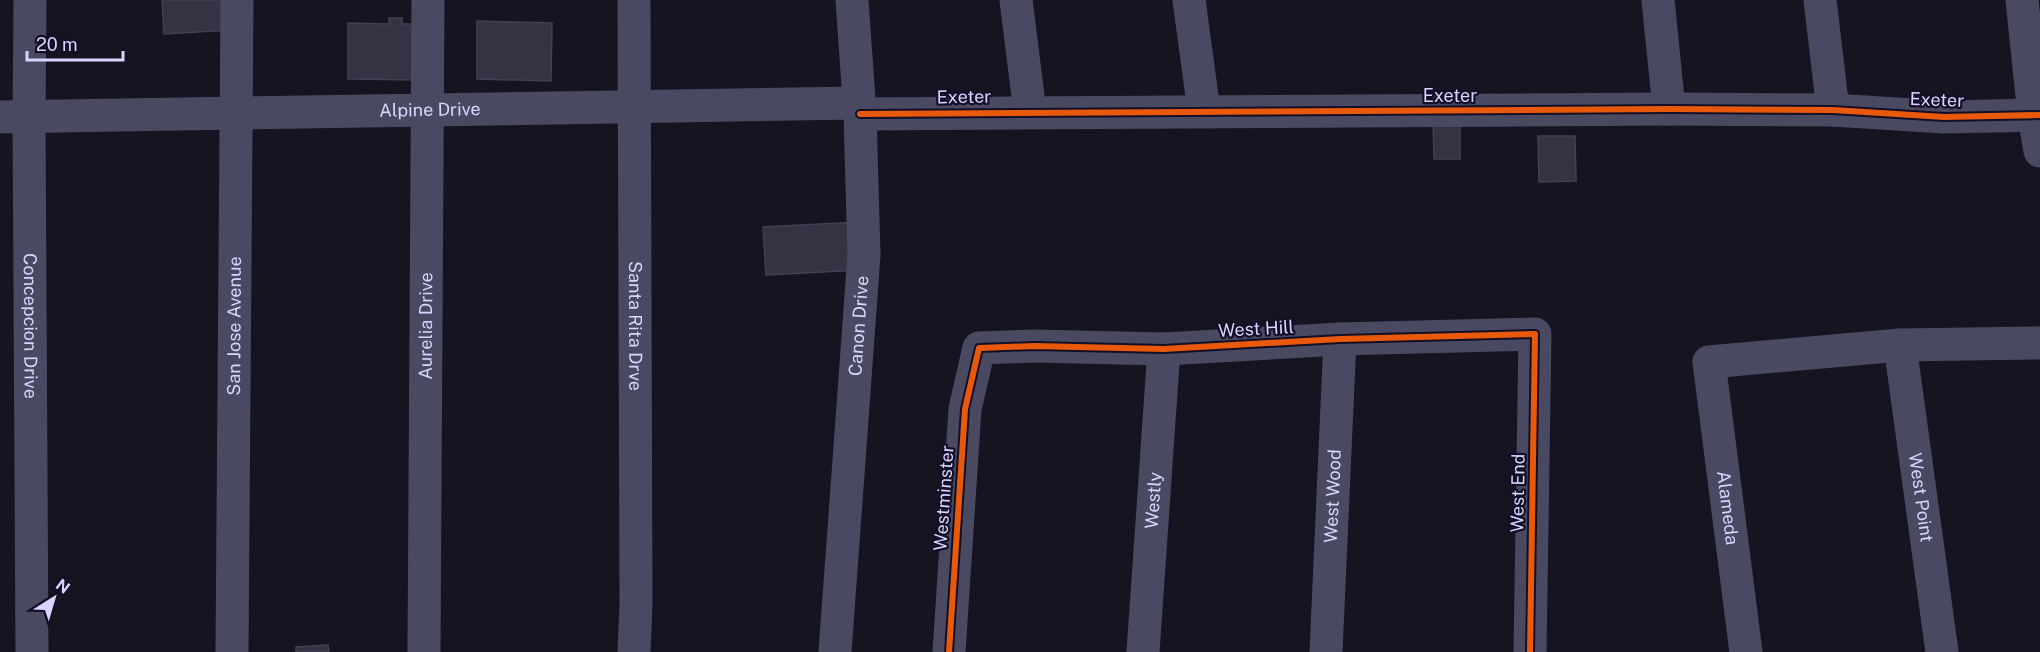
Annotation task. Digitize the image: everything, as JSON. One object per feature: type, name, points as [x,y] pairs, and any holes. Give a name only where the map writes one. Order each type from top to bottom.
[{"type":"street","name":"Concepcion Drive","points":[[30,0],[15,118],[32,652]]},
{"type":"street","name":"San Jose Avenue","points":[[232,652],[237,0]]},
{"type":"street","name":"Aurelia Drive","points":[[424,652],[428,0]]},
{"type":"street","name":"Santa Rita Drve","points":[[634,0],[636,604],[634,652]]},
{"type":"street","name":"Canon Drive","points":[[835,652],[864,255],[860,109],[852,0]]},
{"type":"street","points":[[1016,0],[1030,112]]},
{"type":"street","points":[[1189,0],[1204,111]]},
{"type":"street","points":[[1658,0],[1669,109]]},
{"type":"street","points":[[1820,0],[1833,110]]},
{"type":"street","points":[[2022,0],[2040,151]]},
{"type":"street","name":"Alpine Drive","points":[[15,118],[634,107],[860,109]]},
{"type":"street","name":"Exeter","points":[[860,109],[1030,112],[1669,109],[1833,110],[1944,117],[2037,115]]},
{"type":"street","name":"West Hill","points":[[979,348],[1034,346],[1164,349],[1340,339],[1535,334]]},
{"type":"street","name":"West End","points":[[1530,652],[1535,334]]},
{"type":"street","name":"West Wood","points":[[1326,652],[1340,339]]},
{"type":"street","points":[[1900,345],[2040,343]]},
{"type":"street","name":"Alameda","points":[[1746,652],[1701,353],[1900,345]]},
{"type":"street","name":"West Point","points":[[1900,345],[1942,652]]},
{"type":"street","name":"Westminster","points":[[949,652],[965,409],[979,348]]},
{"type":"street","name":"Westly","points":[[1143,652],[1164,349]]},
{"type":"building","points":[[162,0],[229,0],[231,30],[164,34]]},
{"type":"building","points":[[389,18],[402,18],[402,24],[423,24],[423,80],[348,79],[348,23],[389,24]]},
{"type":"building","points":[[477,21],[552,23],[551,81],[477,79]]},
{"type":"building","points":[[1433,121],[1460,121],[1460,159],[1434,159]]},
{"type":"building","points":[[1538,136],[1575,136],[1576,181],[1539,182]]},
{"type":"building","points":[[858,222],[860,270],[766,275],[763,227]]},
{"type":"building","points":[[328,645],[329,652],[296,652],[296,647]]},
{"type":"cycle path","points":[[860,114],[1669,109],[1833,110],[1944,117],[2040,115]]},
{"type":"cycle path","points":[[949,652],[965,409],[979,348],[1034,346],[1164,349],[1340,339],[1535,334],[1530,652]]}]
